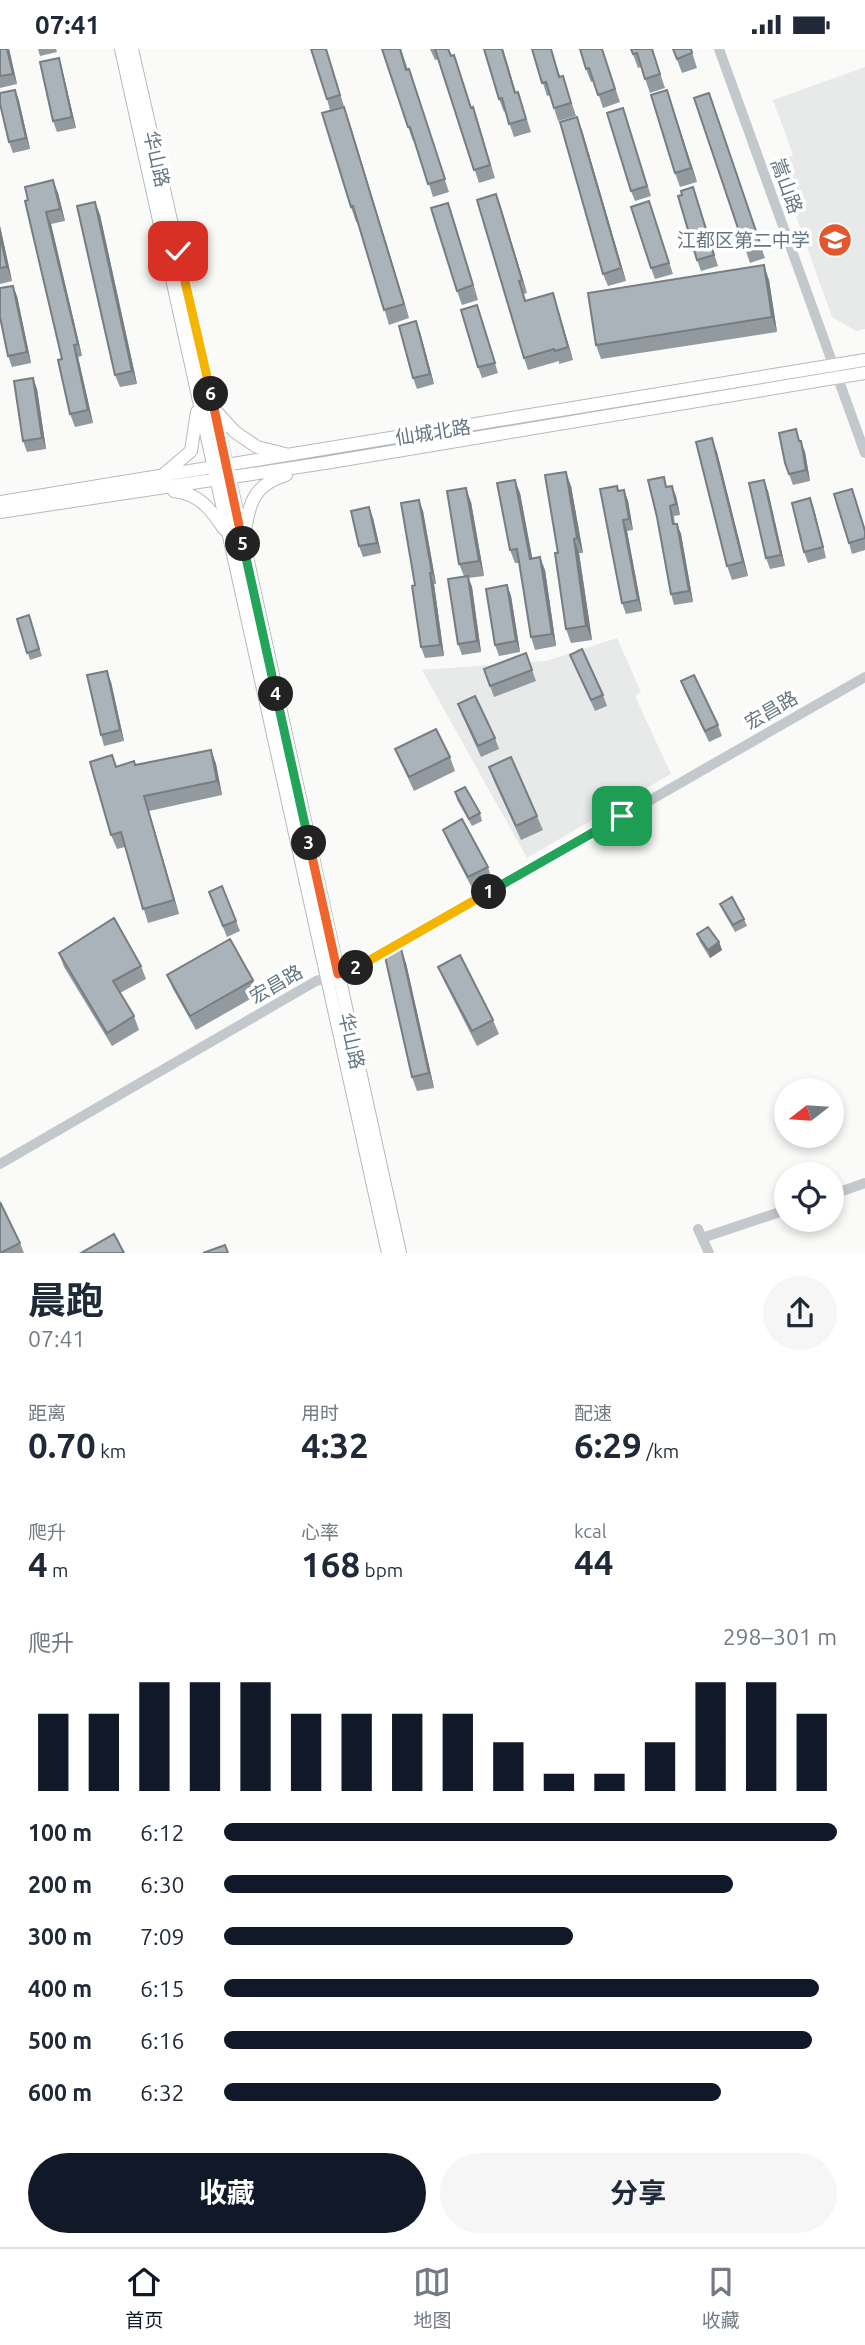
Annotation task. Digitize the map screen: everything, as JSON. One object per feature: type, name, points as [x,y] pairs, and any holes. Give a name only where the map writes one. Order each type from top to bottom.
[{"type":"main road","points":[[121,49],[198,398],[221,473],[229,537],[332,975],[388,1253]]},
{"type":"main road","name":"华山路","points":[[132,49],[214,408],[221,473],[243,542],[332,975],[400,1253]]},
{"type":"main road","name":"仙城北路","points":[[0,502],[162,476],[325,463],[836,372],[865,360]]},
{"type":"main road","name":"仙城北路","points":[[0,512],[156,489],[292,455],[836,372],[865,373]]},
{"type":"main road","points":[[162,476],[191,451],[198,398]]},
{"type":"main road","points":[[214,408],[235,432],[257,447],[292,455]]},
{"type":"main road","points":[[243,542],[249,507],[258,490],[273,479],[325,463]]},
{"type":"main road","points":[[156,489],[190,493],[216,517],[229,537]]},
{"type":"street","name":"嵩山路","points":[[719,49],[865,453]]},
{"type":"street","name":"宏昌路","points":[[0,1164],[316,981],[361,966],[865,677]]},
{"type":"street","points":[[844,1190],[865,1183]]},
{"type":"street","points":[[709,1253],[700,1234],[774,1213]]},
{"type":"shaded area","name":"江都区第二中学","points":[[865,67],[865,329],[856,331],[832,317],[777,163],[793,155],[773,100]]},
{"type":"shaded area","points":[[617,638],[641,692],[635,696],[671,774],[527,858],[422,670],[546,661]]},
{"type":"building","points":[[0,49],[7,49],[13,74],[0,76]]},
{"type":"building","points":[[311,49],[326,49],[340,95],[327,99]]},
{"type":"building","points":[[382,49],[400,49],[445,179],[428,184]]},
{"type":"building","points":[[435,49],[448,49],[451,56],[454,55],[490,165],[474,170]]},
{"type":"building","points":[[484,49],[502,49],[526,119],[509,124]]},
{"type":"building","points":[[532,49],[551,49],[559,77],[563,76],[571,103],[554,108],[546,82],[542,83]]},
{"type":"building","points":[[580,49],[602,49],[615,89],[598,95]]},
{"type":"building","points":[[631,49],[652,49],[660,74],[645,79],[637,53],[633,54]]},
{"type":"building","points":[[673,49],[691,49],[692,53],[677,59]]},
{"type":"building","points":[[59,58],[72,117],[53,121],[40,62]]},
{"type":"building","points":[[15,90],[26,138],[9,142],[0,93]]},
{"type":"building","points":[[667,90],[691,168],[675,173],[651,95]]},
{"type":"building","points":[[709,93],[760,243],[745,249],[694,98]]},
{"type":"building","points":[[344,107],[404,304],[384,310],[322,113]]},
{"type":"building","points":[[623,108],[647,186],[631,191],[607,113]]},
{"type":"building","points":[[577,117],[621,268],[603,274],[560,122]]},
{"type":"building","points":[[53,180],[60,209],[46,212],[78,344],[74,345],[88,410],[70,414],[58,360],[62,359],[25,201],[28,200],[25,187]]},
{"type":"building","points":[[693,187],[714,255],[697,260],[678,196],[682,195],[681,191]]},
{"type":"building","points":[[496,194],[522,280],[519,281],[525,301],[553,293],[568,347],[524,358],[477,200]]},
{"type":"building","points":[[649,201],[669,263],[651,268],[631,207]]},
{"type":"building","points":[[95,202],[132,371],[115,375],[77,206]]},
{"type":"building","points":[[448,203],[473,285],[457,291],[431,208]]},
{"type":"building","points":[[0,235],[7,267],[0,268]]},
{"type":"building","points":[[764,265],[772,317],[596,345],[588,293]]},
{"type":"building","points":[[13,286],[27,352],[8,356],[0,317],[0,288]]},
{"type":"building","points":[[477,305],[495,363],[478,367],[461,310]]},
{"type":"building","points":[[416,321],[430,374],[413,378],[399,326]]},
{"type":"building","points":[[33,378],[42,438],[23,441],[14,381]]},
{"type":"building","points":[[796,429],[806,470],[789,474],[779,433]]},
{"type":"building","points":[[712,438],[743,562],[727,566],[696,442]]},
{"type":"building","points":[[566,472],[577,538],[574,539],[586,626],[566,629],[555,553],[558,553],[545,475]]},
{"type":"building","points":[[664,477],[666,487],[672,486],[676,504],[670,506],[673,524],[677,524],[689,591],[671,594],[648,480]]},
{"type":"building","points":[[515,480],[530,559],[540,557],[552,634],[531,637],[517,549],[510,550],[497,483]]},
{"type":"building","points":[[764,480],[781,555],[766,558],[749,483]]},
{"type":"building","points":[[617,486],[618,491],[624,490],[629,519],[623,520],[638,600],[622,603],[600,489]]},
{"type":"building","points":[[466,488],[479,561],[459,564],[447,491]]},
{"type":"building","points":[[852,489],[865,538],[849,543],[834,494]]},
{"type":"building","points":[[810,498],[823,547],[804,552],[792,503]]},
{"type":"building","points":[[419,500],[432,573],[440,645],[421,647],[412,586],[415,585],[401,503]]},
{"type":"building","points":[[369,507],[377,543],[359,546],[351,511]]},
{"type":"building","points":[[468,576],[477,641],[458,644],[448,579]]},
{"type":"building","points":[[507,585],[516,641],[495,645],[486,589]]},
{"type":"building","points":[[29,615],[39,649],[27,653],[17,619]]},
{"type":"building","points":[[582,649],[603,695],[591,700],[570,655]]},
{"type":"building","points":[[526,653],[532,670],[490,686],[484,669]]},
{"type":"building","points":[[107,671],[120,730],[101,735],[87,675]]},
{"type":"building","points":[[694,675],[718,725],[705,731],[681,681]]},
{"type":"building","points":[[475,696],[495,738],[478,746],[458,704]]},
{"type":"building","points":[[436,729],[450,757],[409,777],[395,749]]},
{"type":"building","points":[[211,750],[217,781],[144,796],[174,900],[143,909],[121,832],[111,835],[90,762],[112,755],[116,767],[134,761],[135,765]]},
{"type":"building","points":[[511,757],[537,816],[516,826],[489,767]]},
{"type":"building","points":[[465,787],[480,813],[469,819],[455,792]]},
{"type":"building","points":[[462,819],[488,867],[468,877],[443,830]]},
{"type":"building","points":[[222,886],[236,921],[223,926],[209,892]]},
{"type":"building","points":[[732,897],[744,919],[733,925],[720,904]]},
{"type":"building","points":[[114,918],[141,966],[113,981],[134,1016],[107,1033],[59,953]]},
{"type":"building","points":[[708,927],[719,942],[708,950],[697,934]]},
{"type":"building","points":[[230,939],[253,980],[190,1016],[167,975]]},
{"type":"building","points":[[401,948],[429,1073],[412,1077],[384,952]]},
{"type":"building","points":[[460,955],[493,1020],[472,1031],[438,967]]},
{"type":"building","points":[[0,1202],[20,1243],[0,1253]]},
{"type":"building","points":[[114,1234],[124,1253],[81,1253]]},
{"type":"building","points":[[225,1245],[228,1253],[203,1253]]},
{"type":"place","name":"江都区第二中学","points":[[835,240]]},
{"type":"route","points":[[178,251],[338,974],[361,966],[622,816]]}]
